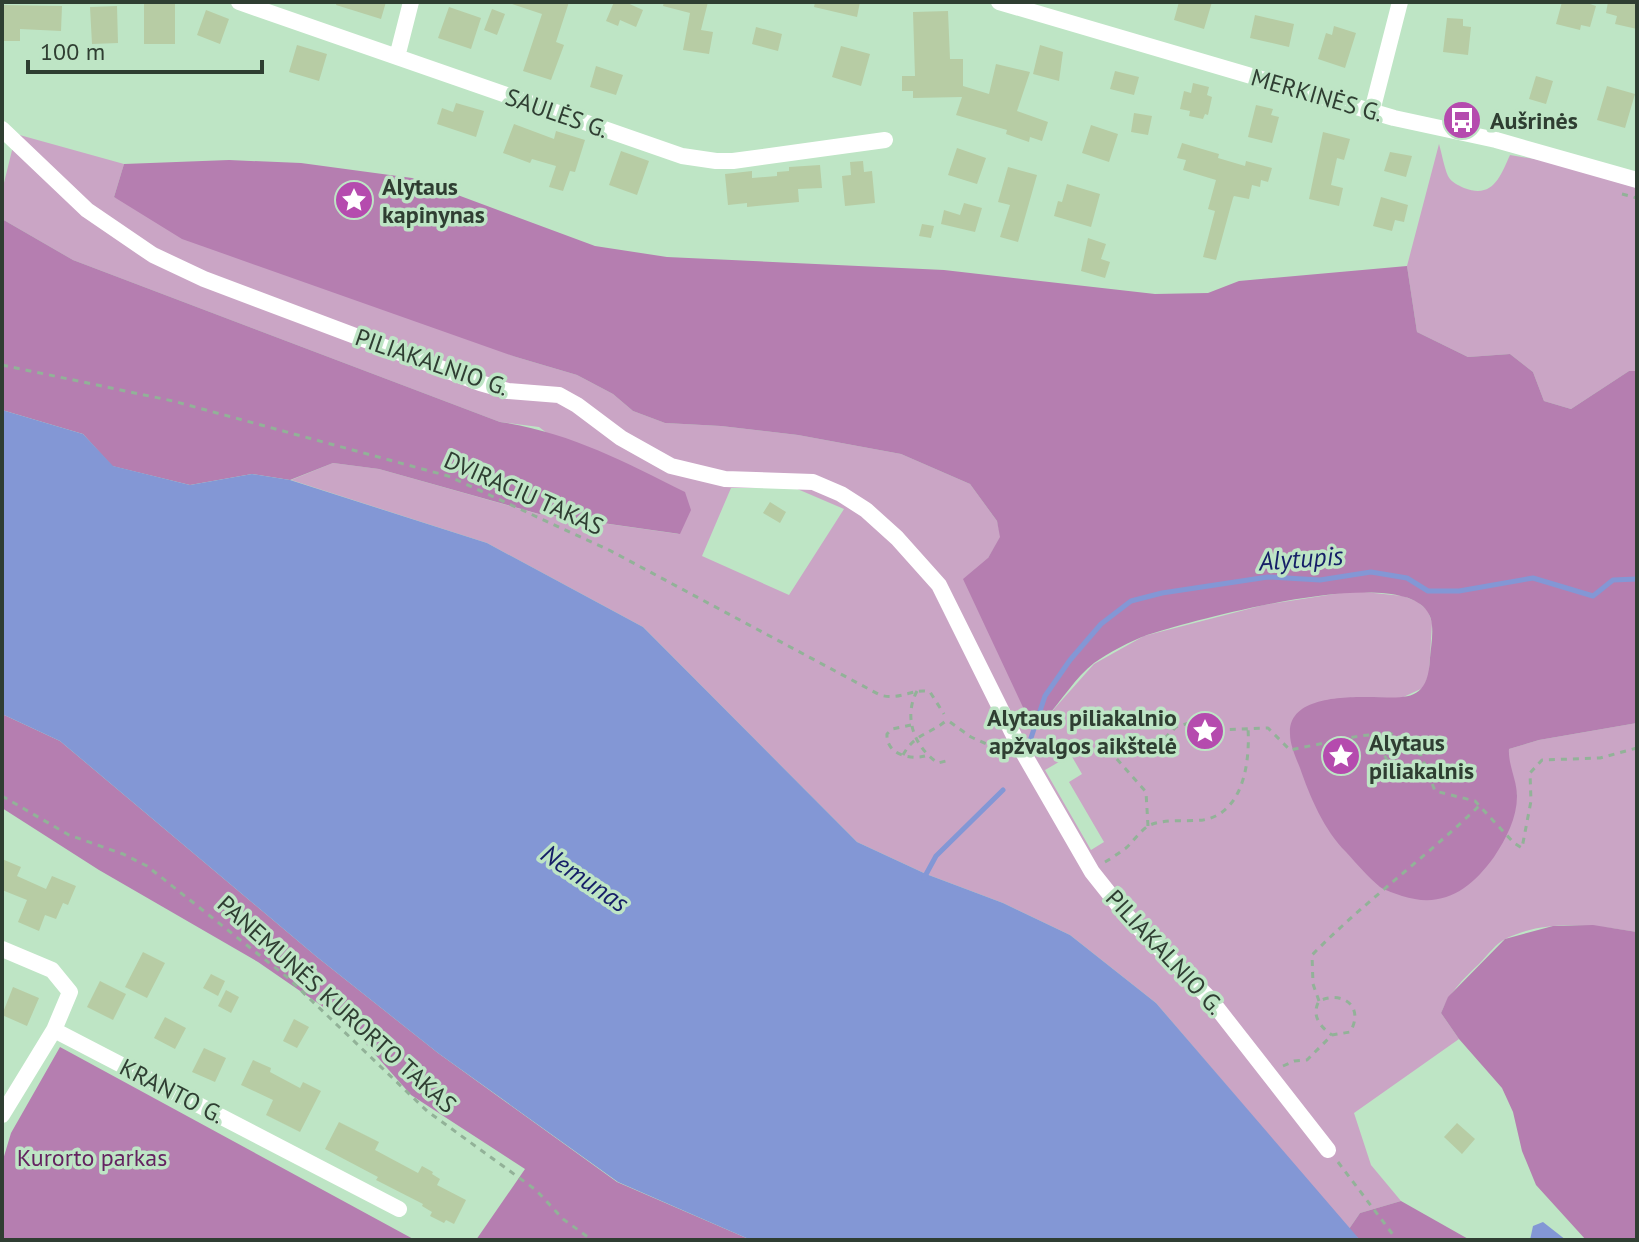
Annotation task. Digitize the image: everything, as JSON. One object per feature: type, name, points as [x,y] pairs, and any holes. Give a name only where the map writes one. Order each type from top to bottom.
[{"type":"street","name":"SAULĖS G.","points":[[239,2],[530,105],[699,159],[733,161],[885,140]]},
{"type":"street","points":[[397,57],[411,2]]},
{"type":"street","name":"MERKINĖS G.","points":[[999,2],[1028,6],[1372,111],[1496,140],[1637,180]]},
{"type":"street","points":[[1372,111],[1400,2]]},
{"type":"street","name":"PILIAKALNIO G.","points":[[2,129],[87,210],[115,231],[153,255],[204,279],[480,383],[508,391],[559,395],[621,438],[671,466],[725,479],[813,482],[841,494],[866,510],[897,538],[939,585],[1017,742],[1092,872],[1127,916],[1210,999],[1328,1150]]},
{"type":"street","points":[[2,949],[52,970],[70,992],[54,1030],[2,1115]]},
{"type":"street","name":"KRANTO G.","points":[[54,1030],[399,1209]]},
{"type":"path","name":"DVIRACIU TAKAS","points":[[2,365],[173,401],[448,476],[609,550],[880,695],[896,698],[917,691]]},
{"type":"path","points":[[944,714],[930,692],[923,689],[917,691],[910,703],[911,725],[927,756],[938,763],[950,760]]},
{"type":"path","points":[[903,755],[916,737],[936,730],[949,720],[971,737],[1008,754]]},
{"type":"path","points":[[1148,826],[1146,792],[1115,757],[1115,744],[1164,739],[1176,727],[1189,723],[1199,723],[1214,730],[1268,728],[1290,750],[1390,733],[1421,755],[1435,791],[1475,801],[1522,848],[1531,801],[1530,773],[1542,760],[1600,758],[1637,748]]},
{"type":"path","points":[[911,725],[892,729],[887,734],[887,742],[893,751],[903,755],[917,758],[927,756]]},
{"type":"path","points":[[1092,872],[1148,826],[1205,819],[1219,814],[1230,805],[1240,790],[1246,765],[1248,728]]},
{"type":"path","points":[[1372,735],[1394,771]]},
{"type":"path","name":"PANEMUNĖS KURORTO TAKAS","points":[[2,796],[79,838],[147,866],[287,977],[427,1111],[511,1170],[536,1190],[563,1219],[592,1240]]},
{"type":"path","points":[[1332,1035],[1322,1029],[1316,1016],[1319,1001],[1313,984],[1312,955],[1347,919],[1446,838],[1479,806]]},
{"type":"path","points":[[76,847],[79,838]]},
{"type":"path","points":[[1268,1072],[1294,1061],[1307,1060],[1332,1035],[1350,1032],[1357,1021],[1355,1009],[1347,1001],[1329,997],[1319,1001]]},
{"type":"path","points":[[1328,1150],[1397,1240]]},
{"type":"shaded area","points":[[16,134],[124,164],[114,197],[516,357],[577,375],[613,394],[633,411],[665,423],[798,435],[901,454],[970,484],[997,521],[1001,537],[988,558],[1046,718],[1094,664],[1144,636],[1264,605],[1354,591],[1403,596],[1418,602],[1428,611],[1432,623],[1429,674],[1423,688],[1399,699],[1366,697],[1517,795],[1509,749],[1539,740],[1637,723],[1637,932],[1588,926],[1554,926],[1522,932],[1503,940],[1492,950],[1457,987],[1441,1013],[1459,1039],[1354,1113],[1371,1165],[1401,1201],[1360,1213],[1349,1229],[1156,1003],[1070,935],[1003,903],[926,874],[857,842],[643,627],[487,543],[291,480],[333,463],[379,469],[538,514],[679,534],[539,427],[500,422],[73,260],[2,219],[2,191]],"holes":[[[731,488],[795,488],[844,509],[789,595],[702,556]],[[1071,755],[1082,774],[1069,782],[1104,842],[1091,850],[1045,770]]]},
{"type":"shaded area","points":[[1439,144],[1450,178],[1474,191],[1482,191],[1494,184],[1510,155],[1546,161],[1637,188],[1637,371],[1629,371],[1571,409],[1544,401],[1533,372],[1510,354],[1468,357],[1417,332],[1407,266]]},
{"type":"green space","points":[[229,160],[301,163],[412,178],[595,246],[667,257],[944,270],[1155,294],[1208,293],[1239,281],[1407,266],[1417,332],[1468,357],[1510,354],[1533,372],[1544,401],[1571,409],[1629,371],[1637,371],[1637,723],[1539,740],[1509,749],[1517,804],[1503,843],[1485,869],[1465,887],[1443,898],[1417,899],[1388,891],[1363,870],[1324,823],[1304,779],[1290,734],[1297,713],[1318,702],[1343,698],[1402,697],[1419,691],[1428,673],[1432,627],[1427,611],[1408,598],[1376,593],[1293,600],[1206,618],[1147,635],[1094,663],[1046,718],[1028,718],[963,579],[988,558],[1000,537],[997,521],[970,484],[901,454],[798,435],[665,423],[633,411],[613,394],[577,375],[516,357],[182,239],[114,197],[124,164]]},
{"type":"green space","points":[[2,219],[73,260],[500,422],[549,433],[595,449],[685,492],[691,510],[680,534],[539,514],[379,469],[333,463],[290,480],[252,474],[190,485],[112,466],[83,434],[2,410]]},
{"type":"green space","points":[[2,714],[60,741],[317,957],[438,1053],[617,1182],[751,1240],[476,1240],[525,1169],[411,1095],[348,1024],[258,962],[99,870],[2,808]]},
{"type":"green space","points":[[1593,925],[1637,932],[1637,1240],[1586,1240],[1536,1185],[1522,1151],[1513,1112],[1502,1088],[1459,1039],[1441,1013],[1448,997],[1505,939],[1553,926]]},
{"type":"green space","name":"Kurorto parkas","points":[[60,1047],[415,1240],[2,1240],[2,1163],[11,1133]]},
{"type":"green space","points":[[1401,1201],[1470,1240],[1360,1240],[1349,1229],[1360,1213]]},
{"type":"water","name":"Nemunas","points":[[2,410],[83,434],[113,466],[190,485],[252,474],[290,480],[487,543],[643,627],[857,842],[926,874],[1003,903],[1070,935],[1156,1003],[1360,1240],[751,1240],[618,1182],[438,1053],[317,957],[60,741],[2,714]]},
{"type":"water","points":[[1543,1222],[1566,1240],[1530,1240],[1533,1226]]},
{"type":"building","points":[[337,2],[386,2],[381,19],[336,5]]},
{"type":"building","points":[[512,2],[569,2],[556,42],[564,45],[551,80],[523,71],[542,14]]},
{"type":"building","points":[[614,2],[625,2],[643,10],[636,27],[620,20],[618,26],[606,21]]},
{"type":"building","points":[[664,2],[708,2],[701,30],[713,32],[709,54],[683,50],[690,13],[663,6]]},
{"type":"building","points":[[815,2],[860,2],[857,17],[814,7]]},
{"type":"building","points":[[1179,2],[1212,2],[1204,29],[1174,20]]},
{"type":"building","points":[[1562,2],[1584,2],[1596,6],[1590,27],[1581,25],[1580,30],[1556,24]]},
{"type":"building","points":[[1608,2],[1637,2],[1637,29],[1615,24],[1617,16],[1606,13]]},
{"type":"building","points":[[144,4],[175,4],[175,44],[144,44]]},
{"type":"building","points":[[2,5],[62,6],[61,31],[20,29],[20,41],[2,41]]},
{"type":"building","points":[[117,6],[118,43],[92,44],[90,7]]},
{"type":"building","points":[[449,7],[481,18],[471,49],[438,38]]},
{"type":"building","points":[[492,9],[505,14],[497,35],[484,30]]},
{"type":"building","points":[[206,10],[229,19],[220,44],[197,35]]},
{"type":"building","points":[[948,11],[950,59],[963,59],[963,86],[989,94],[996,64],[1030,72],[1017,111],[1048,122],[1042,141],[1030,137],[1029,142],[1006,134],[1007,130],[956,115],[962,97],[913,98],[913,91],[902,91],[902,76],[915,76],[913,12]]},
{"type":"building","points":[[1255,15],[1294,24],[1289,47],[1250,38]]},
{"type":"building","points":[[1447,18],[1463,19],[1463,26],[1471,27],[1468,55],[1443,52]]},
{"type":"building","points":[[1334,26],[1356,33],[1345,68],[1318,59],[1326,33],[1332,35]]},
{"type":"building","points":[[756,27],[782,34],[778,51],[752,44]]},
{"type":"building","points":[[297,45],[327,54],[319,81],[289,72]]},
{"type":"building","points":[[1040,45],[1063,52],[1059,81],[1033,74]]},
{"type":"building","points":[[841,46],[870,54],[861,86],[832,77]]},
{"type":"building","points":[[596,66],[623,75],[616,95],[590,87]]},
{"type":"building","points":[[1115,71],[1139,77],[1134,95],[1110,89]]},
{"type":"building","points":[[1536,76],[1553,81],[1546,104],[1529,99]]},
{"type":"building","points":[[1193,83],[1209,87],[1207,95],[1212,97],[1208,115],[1205,114],[1203,119],[1189,116],[1190,111],[1180,109],[1184,91],[1191,93]]},
{"type":"building","points":[[1607,86],[1635,94],[1625,128],[1597,120]]},
{"type":"building","points":[[456,103],[484,111],[476,137],[437,124],[442,108],[453,112]]},
{"type":"building","points":[[1256,105],[1273,109],[1271,115],[1279,117],[1272,143],[1248,137]]},
{"type":"building","points":[[1134,113],[1152,116],[1148,135],[1131,132]]},
{"type":"building","points":[[514,124],[554,139],[556,131],[585,140],[575,172],[570,171],[563,191],[549,187],[556,166],[532,159],[530,163],[503,153]]},
{"type":"building","points":[[1091,125],[1118,134],[1109,162],[1082,153]]},
{"type":"building","points":[[1323,132],[1350,139],[1344,160],[1337,158],[1331,185],[1343,188],[1339,206],[1309,199]]},
{"type":"building","points":[[1182,143],[1245,166],[1246,161],[1272,168],[1268,182],[1261,180],[1260,187],[1252,185],[1249,199],[1234,196],[1216,260],[1203,257],[1215,211],[1208,209],[1216,180],[1183,170],[1186,160],[1177,158]]},
{"type":"building","points":[[957,148],[986,158],[977,184],[948,175]]},
{"type":"building","points":[[621,151],[649,161],[637,195],[609,185]]},
{"type":"building","points":[[1390,152],[1412,156],[1406,177],[1384,171]]},
{"type":"building","points":[[863,161],[864,172],[872,171],[875,203],[845,206],[842,176],[851,175],[850,162]]},
{"type":"building","points":[[820,165],[822,188],[798,189],[799,202],[747,207],[747,203],[728,205],[725,174],[752,171],[752,178],[777,176],[777,172],[789,171],[789,167]]},
{"type":"building","points":[[1008,167],[1037,175],[1018,242],[1000,237],[1010,205],[998,202]]},
{"type":"building","points":[[1067,184],[1100,194],[1091,227],[1054,216]]},
{"type":"building","points":[[1381,197],[1408,205],[1404,222],[1395,220],[1392,231],[1373,226]]},
{"type":"building","points":[[964,203],[982,208],[975,232],[941,224],[944,210],[960,215]]},
{"type":"building","points":[[922,224],[934,226],[931,238],[919,236]]},
{"type":"building","points":[[1088,238],[1106,244],[1101,259],[1110,262],[1105,278],[1081,271]]},
{"type":"building","points":[[770,502],[786,512],[780,523],[763,513]]},
{"type":"building","points":[[2,859],[21,867],[17,876],[46,889],[52,876],[76,886],[68,905],[63,903],[56,919],[45,915],[39,931],[18,922],[27,900],[2,890]]},
{"type":"building","points":[[143,952],[165,963],[147,998],[125,987]]},
{"type":"building","points":[[211,974],[225,981],[218,996],[203,988]]},
{"type":"building","points":[[100,981],[126,994],[113,1020],[87,1007]]},
{"type":"building","points":[[13,987],[39,998],[27,1026],[2,1015]]},
{"type":"building","points":[[226,990],[239,997],[231,1013],[218,1006]]},
{"type":"building","points":[[165,1017],[186,1028],[175,1049],[154,1038]]},
{"type":"building","points":[[294,1019],[309,1027],[297,1048],[283,1041]]},
{"type":"building","points":[[204,1048],[226,1058],[215,1082],[192,1072]]},
{"type":"building","points":[[253,1060],[300,1088],[303,1082],[321,1091],[300,1132],[266,1115],[273,1100],[241,1085]]},
{"type":"building","points":[[339,1122],[379,1142],[375,1150],[418,1173],[422,1166],[433,1172],[440,1179],[437,1185],[466,1200],[454,1224],[430,1216],[432,1212],[423,1204],[325,1149]]},
{"type":"building","points":[[1457,1123],[1475,1139],[1462,1154],[1444,1137]]},
{"type":"waterway","name":"Alytupis","points":[[1030,741],[1045,696],[1070,660],[1101,624],[1131,601],[1162,593],[1268,577],[1320,580],[1371,572],[1407,578],[1428,591],[1459,591],[1533,578],[1593,596],[1613,580],[1637,579]]},
{"type":"waterway","name":"Alytupis","points":[[924,878],[936,856],[1003,790]]},
{"type":"place","name":"Aušrinės","points":[[1462,120]]},
{"type":"place","name":"Alytaus kapinynas","points":[[354,200]]},
{"type":"place","name":"Alytaus piliakalnio apžvalgos aikštelė","points":[[1205,731]]},
{"type":"place","name":"Alytaus piliakalnis","points":[[1341,756]]}]
